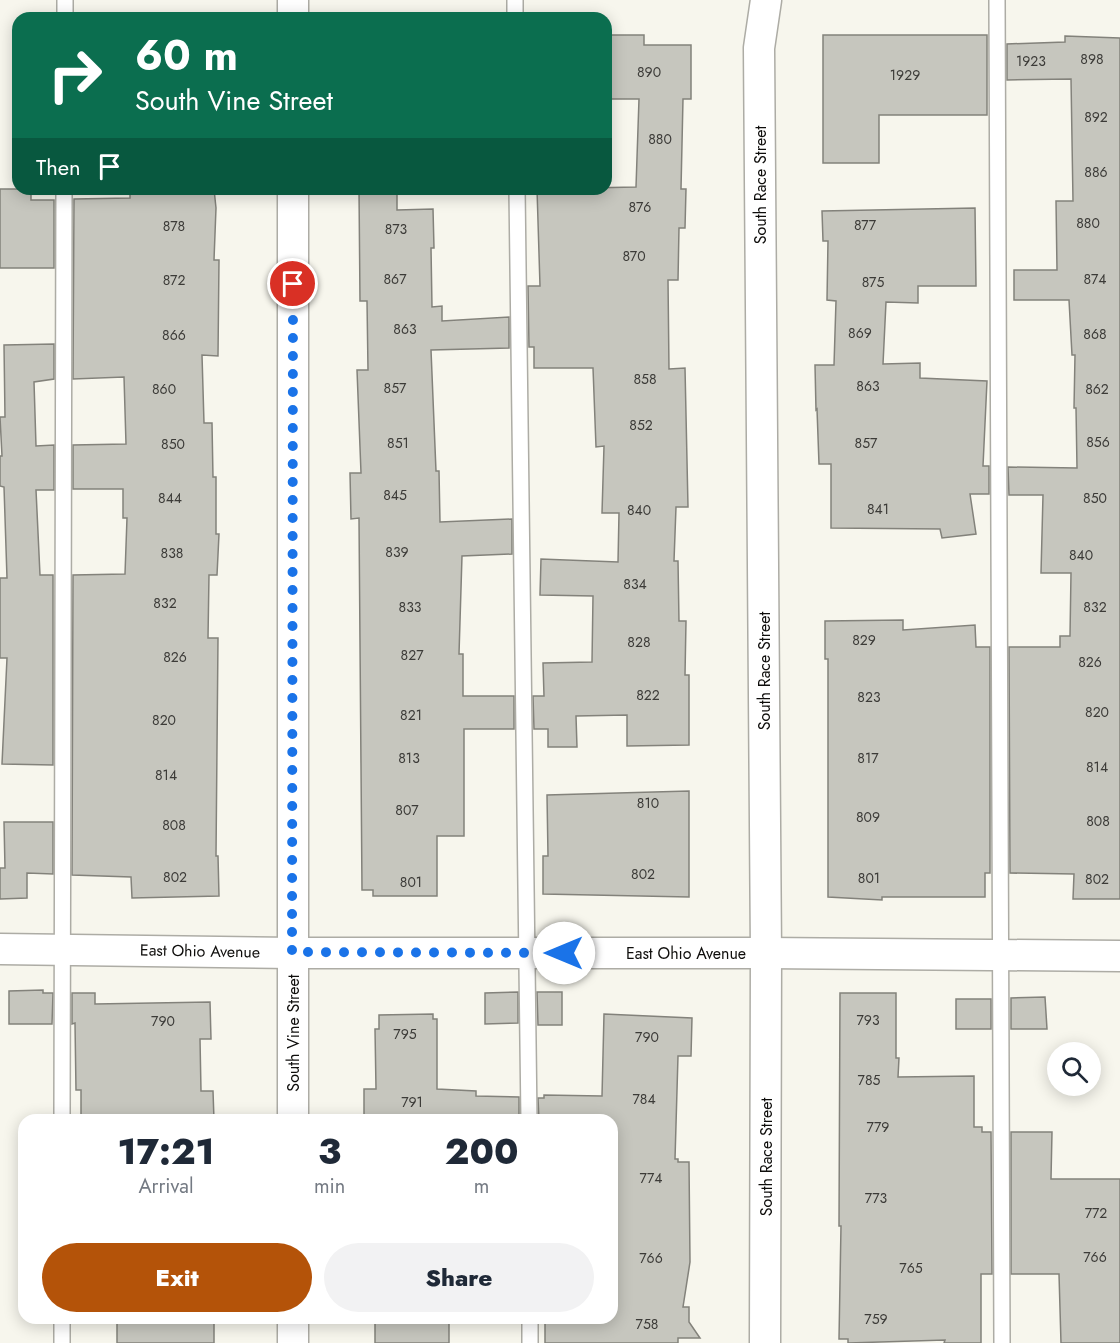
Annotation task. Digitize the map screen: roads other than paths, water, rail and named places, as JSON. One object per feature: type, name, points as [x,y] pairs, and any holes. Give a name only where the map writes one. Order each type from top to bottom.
[{"type":"street","name":"South Race Street","points":[[765,1343],[766,952],[759,48],[766,0]]},
{"type":"street","name":"South Vine Street","points":[[293,195],[293,1114]]},
{"type":"street","name":"East Ohio Avenue","points":[[0,949],[1120,956]]},
{"type":"street","points":[[293,1324],[293,1343]]},
{"type":"lane","points":[[997,0],[1002,1343]]},
{"type":"lane","points":[[62,1114],[64,195]]},
{"type":"lane","points":[[517,195],[529,1114]]},
{"type":"lane","points":[[62,1324],[62,1343]]},
{"type":"lane","points":[[530,1324],[530,1343]]}]
